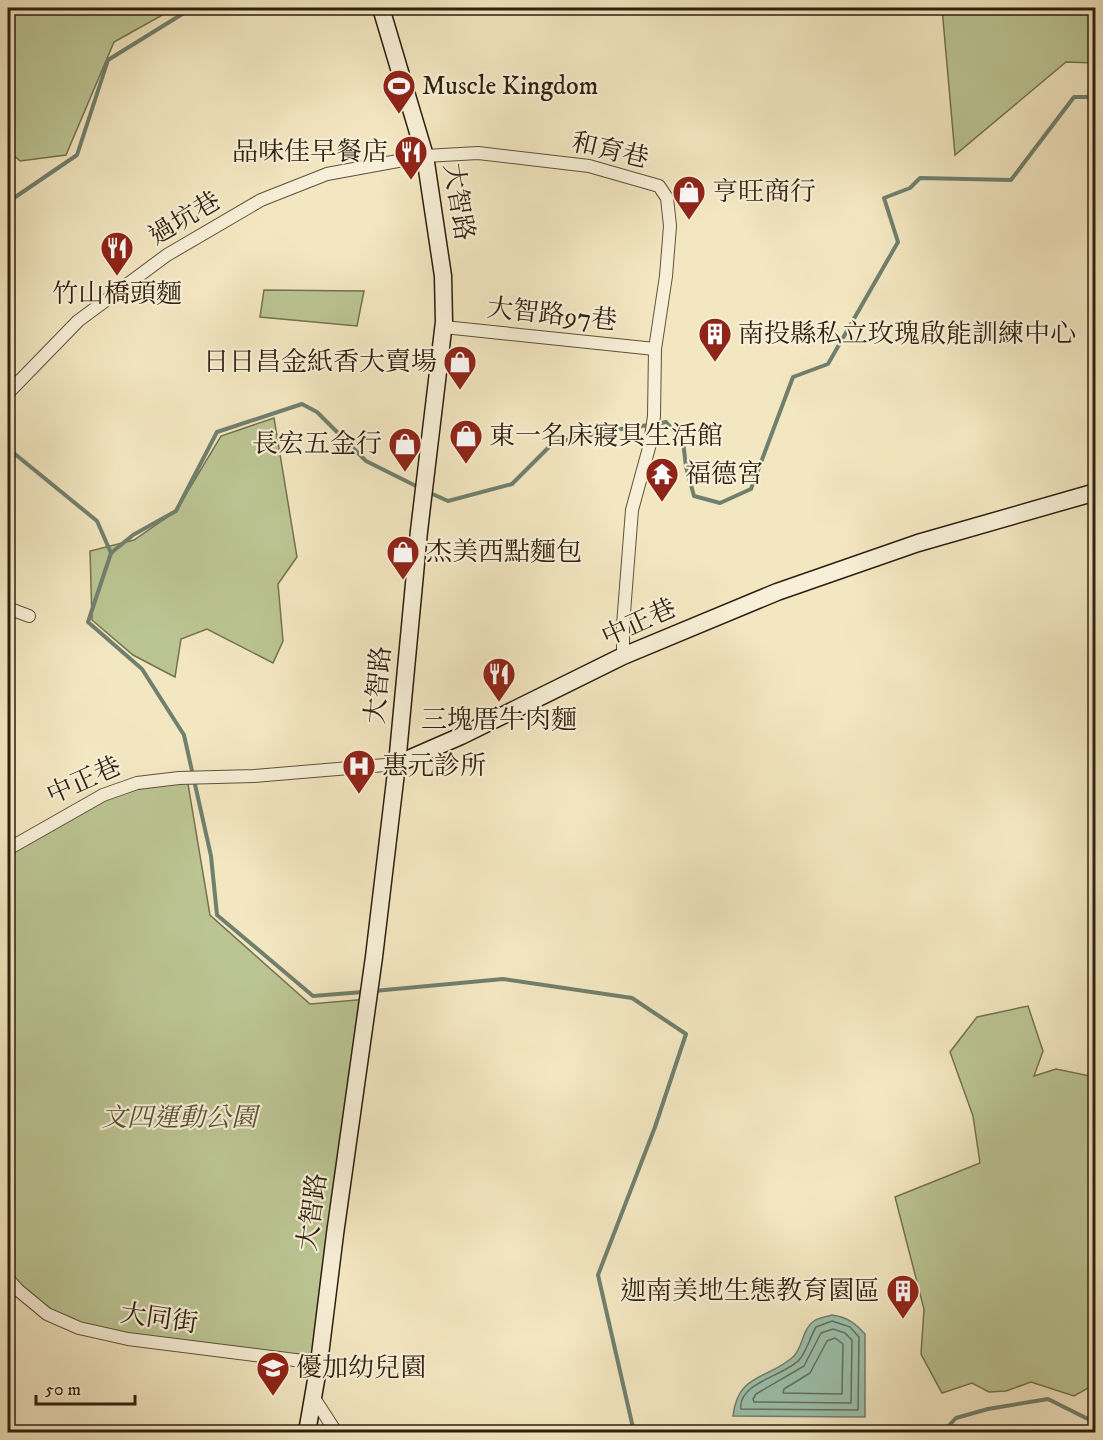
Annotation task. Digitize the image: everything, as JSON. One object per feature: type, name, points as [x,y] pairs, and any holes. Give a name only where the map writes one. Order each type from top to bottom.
[{"type":"street","name":"大智路","points":[[307,1432],[320,1363],[335,1234],[369,990],[397,764],[423,500],[444,327],[443,276],[425,156],[381,8]]},
{"type":"street","name":"和育巷","points":[[425,156],[478,153],[589,166],[659,186],[667,198],[670,226],[666,276],[655,349],[654,416],[650,444],[632,510],[623,625],[623,656]]},
{"type":"street","name":"過坑巷","points":[[8,393],[17,381],[86,314],[167,255],[261,200],[327,174],[425,156]]},
{"type":"street","name":"大智路97巷","points":[[444,327],[655,349]]},
{"type":"street","name":"中正巷","points":[[8,849],[103,795],[137,783],[397,764],[461,736],[623,656],[777,592],[918,543],[1095,492]]},
{"type":"street","points":[[8,608],[28,616]]},
{"type":"street","name":"大同街","points":[[8,1279],[47,1314],[86,1330],[128,1340],[320,1363]]},
{"type":"street","points":[[314,1398],[336,1432]]},
{"type":"green space","points":[[8,8],[175,8],[114,42],[66,155],[20,161],[8,150]]},
{"type":"green space","points":[[942,8],[1095,8],[1095,63],[1066,62],[955,155]]},
{"type":"green space","points":[[264,290],[364,291],[357,326],[260,317]]},
{"type":"green space","points":[[274,418],[297,557],[278,584],[283,641],[273,663],[207,629],[181,639],[175,677],[133,655],[92,620],[90,551],[134,540],[176,511],[221,436]]},
{"type":"green space","name":"文四運動公園","points":[[187,778],[210,915],[310,1004],[368,999],[319,1363],[86,1330],[18,1290],[8,1276],[8,849],[103,795]]},
{"type":"green space","name":"迦南美地生態教育園區","points":[[1028,1006],[1043,1051],[1034,1076],[1056,1069],[1095,1077],[1095,1390],[1088,1388],[1074,1396],[1031,1382],[1006,1391],[989,1392],[972,1383],[942,1393],[921,1354],[924,1309],[895,1197],[980,1163],[973,1116],[950,1052],[977,1017]]},
{"type":"water","points":[[832,1315],[850,1321],[865,1334],[865,1417],[733,1416],[736,1402],[747,1384],[793,1357],[810,1324]]},
{"type":"waterway","points":[[8,202],[77,155],[108,60],[192,8]]},
{"type":"waterway","points":[[241,8],[250,12],[260,8]]},
{"type":"waterway","points":[[656,424],[666,422],[683,441],[686,467],[694,496],[720,503],[751,489],[793,377],[828,364],[898,242],[884,198],[910,188],[920,178],[1011,180],[1074,97],[1096,97]]},
{"type":"waterway","points":[[111,553],[133,535],[176,511],[217,432],[302,404],[317,412],[366,461],[418,487]]},
{"type":"waterway","points":[[428,492],[448,501],[512,484],[553,443],[649,425]]},
{"type":"waterway","points":[[8,450],[97,521],[111,553],[88,622],[142,669],[184,735],[211,856],[217,915],[313,996],[363,992]]},
{"type":"waterway","points":[[374,991],[503,979],[632,998],[686,1034],[655,1127],[598,1275],[634,1432]]},
{"type":"waterway","points":[[943,1432],[956,1418],[988,1409],[1048,1399],[1096,1423]]},
{"type":"place","name":"Muscle Kingdom","points":[[399,115]]},
{"type":"place","name":"品味佳早餐店","points":[[411,181]]},
{"type":"place","name":"亨旺商行","points":[[689,221]]},
{"type":"place","name":"竹山橋頭麵","points":[[117,277]]},
{"type":"place","name":"南投縣私立玫瑰啟能訓練中心","points":[[715,363]]},
{"type":"place","name":"日日昌金紙香大賣場","points":[[460,391]]},
{"type":"place","name":"東一名床寢具生活館","points":[[466,465]]},
{"type":"place","name":"長宏五金行","points":[[405,473]]},
{"type":"place","name":"福德宮","points":[[662,503]]},
{"type":"place","name":"杰美西點麵包","points":[[403,581]]},
{"type":"place","name":"三塊厝牛肉麵","points":[[499,703]]},
{"type":"place","name":"惠元診所","points":[[359,795]]},
{"type":"place","name":"迦南美地生態教育園區","points":[[903,1320]]},
{"type":"place","name":"優加幼兒園","points":[[273,1397]]}]
